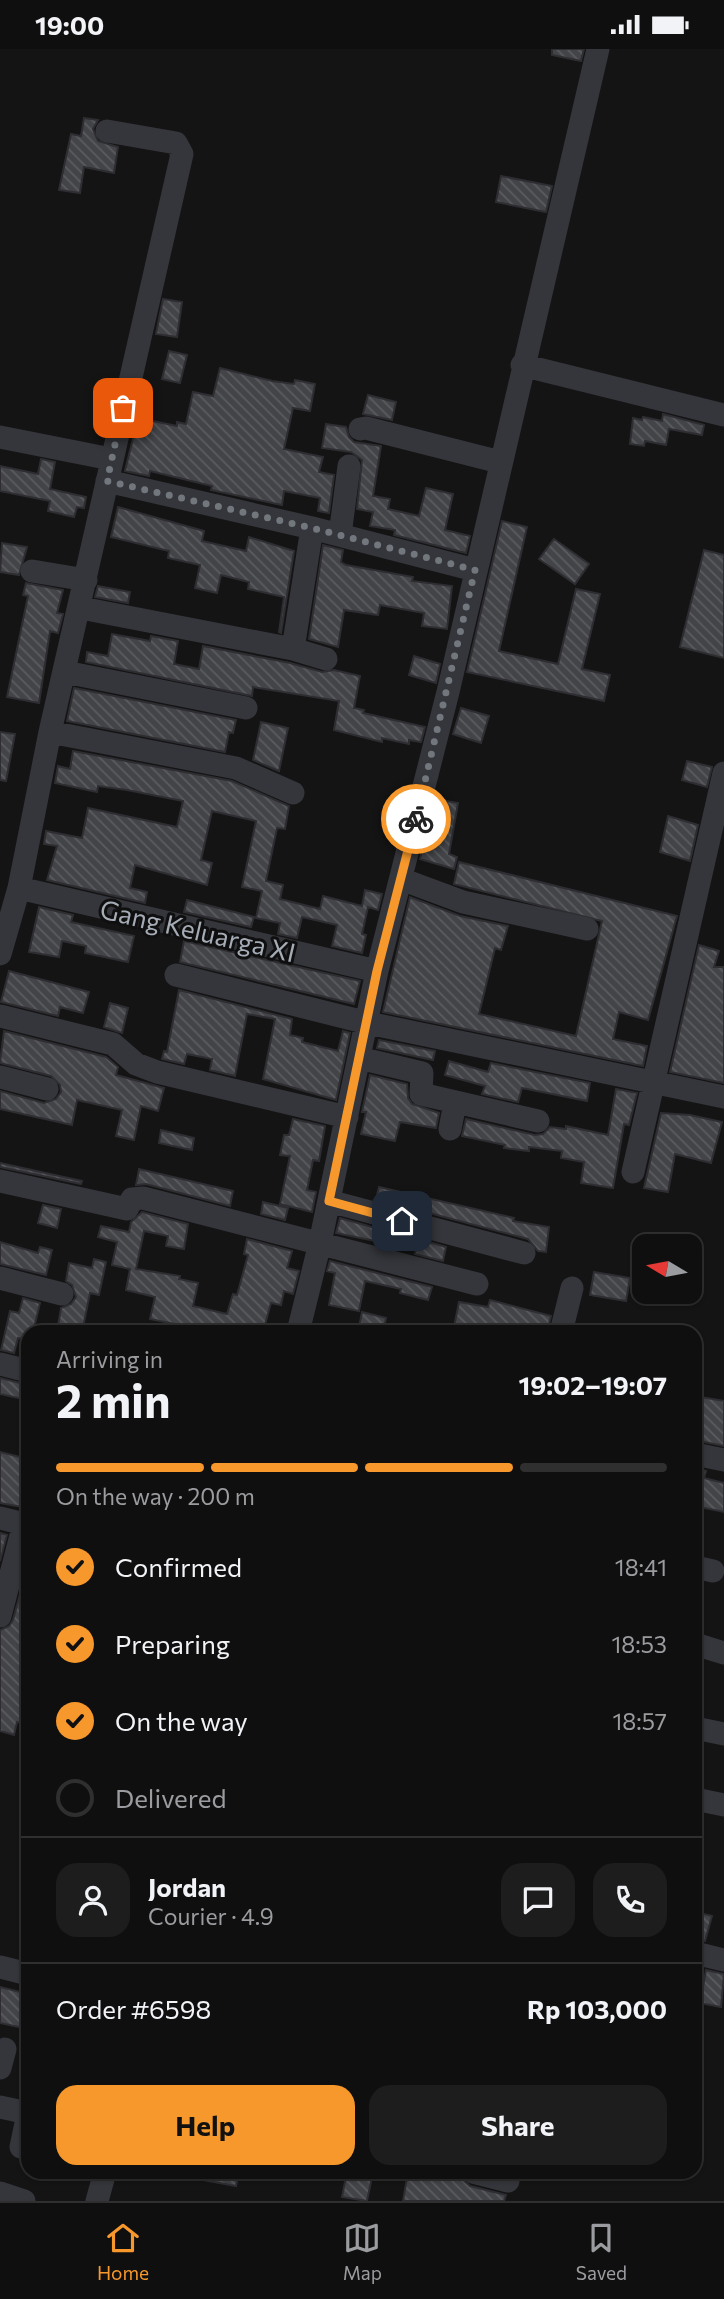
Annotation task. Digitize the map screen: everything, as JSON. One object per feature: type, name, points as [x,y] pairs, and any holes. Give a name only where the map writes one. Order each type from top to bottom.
[{"type":"street","points":[[300,1325],[320,1243],[377,971],[598,49]]},
{"type":"street","points":[[0,954],[3,931],[19,888],[50,732],[81,608],[109,470],[182,151],[176,143],[107,131]]},
{"type":"street","points":[[522,365],[724,415]]},
{"type":"street","points":[[360,429],[366,428],[500,462]]},
{"type":"street","points":[[0,437],[312,528],[475,570]]},
{"type":"street","points":[[340,535],[349,466]]},
{"type":"street","points":[[293,649],[312,528]]},
{"type":"street","points":[[32,571],[86,580]]},
{"type":"street","points":[[81,608],[293,649],[326,660]]},
{"type":"street","points":[[65,672],[246,708]]},
{"type":"street","points":[[50,732],[236,768],[293,793]]},
{"type":"street","points":[[633,1171],[652,1080],[720,810],[724,773]]},
{"type":"street","points":[[401,879],[463,902],[587,929]]},
{"type":"street","name":"Gang Keluarga XI","points":[[19,888],[377,971]]},
{"type":"street","points":[[176,975],[368,1023],[724,1097]]},
{"type":"street","points":[[0,1017],[113,1044],[136,1064],[157,1072],[347,1117]]},
{"type":"street","points":[[359,1058],[422,1073],[421,1094],[538,1121]]},
{"type":"street","points":[[0,1077],[47,1089]]},
{"type":"street","points":[[450,1129],[455,1103]]},
{"type":"street","points":[[0,1181],[127,1209],[132,1199],[143,1198],[477,1284]]},
{"type":"street","points":[[329,1201],[524,1253]]},
{"type":"street","points":[[0,1278],[62,1294]]},
{"type":"street","points":[[563,1325],[572,1288]]},
{"type":"street","points":[[0,1364],[21,1369]]},
{"type":"street","points":[[702,1455],[724,1460]]},
{"type":"street","points":[[0,1518],[21,1524]]},
{"type":"street","points":[[0,1616],[21,1542]]},
{"type":"street","points":[[702,1646],[724,1653]]},
{"type":"street","points":[[702,1733],[724,1734]]},
{"type":"street","points":[[702,1800],[724,1805]]},
{"type":"street","points":[[702,1955],[724,1960]]},
{"type":"street","points":[[0,1967],[21,1972]]},
{"type":"street","points":[[0,2107],[21,2112]]},
{"type":"street","points":[[97,2201],[103,2179]]},
{"type":"street","points":[[500,2179],[508,2181]]},
{"type":"street","points":[[0,2193],[24,2201]]},
{"type":"building","points":[[552,49],[584,49],[581,61],[552,55]]},
{"type":"building","points":[[84,118],[98,120],[93,129],[98,141],[118,147],[114,173],[84,167],[80,193],[59,190],[71,134],[81,136]]},
{"type":"building","points":[[501,176],[552,186],[546,212],[496,202]]},
{"type":"building","points":[[163,299],[182,302],[177,337],[156,334]]},
{"type":"building","points":[[169,351],[187,355],[180,383],[162,379]]},
{"type":"building","points":[[220,368],[272,381],[294,384],[295,380],[315,384],[310,411],[293,408],[284,449],[323,457],[319,472],[334,475],[329,513],[318,511],[320,498],[284,491],[282,505],[211,490],[212,486],[150,471],[149,476],[125,471],[138,418],[177,426],[177,422],[186,424],[193,392],[213,396]]},
{"type":"building","points":[[368,395],[396,402],[392,420],[363,414]]},
{"type":"building","points":[[663,414],[704,425],[702,435],[669,429],[666,445],[645,441],[644,446],[630,444],[633,418],[662,421]]},
{"type":"building","points":[[326,424],[346,427],[354,442],[381,446],[373,496],[390,499],[388,509],[419,516],[426,488],[453,494],[445,530],[470,536],[466,553],[394,535],[395,530],[370,526],[373,512],[357,509],[362,460],[351,452],[322,448]]},
{"type":"building","points":[[41,459],[55,462],[50,489],[86,497],[84,508],[77,507],[74,517],[48,511],[50,501],[0,491],[0,466],[38,474]]},
{"type":"building","points":[[118,507],[204,531],[202,541],[246,551],[249,537],[294,551],[281,633],[284,597],[248,589],[249,582],[221,575],[217,593],[195,588],[200,565],[168,558],[169,551],[111,537]]},
{"type":"building","points":[[502,521],[527,527],[499,651],[558,664],[576,589],[600,594],[582,669],[610,675],[604,701],[467,672]]},
{"type":"building","points":[[554,539],[589,564],[575,584],[539,559]]},
{"type":"building","points":[[2,543],[27,547],[19,575],[0,572]]},
{"type":"building","points":[[323,545],[343,550],[341,562],[346,565],[413,577],[412,581],[452,586],[447,629],[422,626],[424,613],[380,605],[378,615],[344,610],[338,647],[309,639]]},
{"type":"building","points":[[704,550],[724,555],[724,658],[680,647]]},
{"type":"building","points":[[26,583],[63,590],[57,613],[63,614],[58,633],[50,631],[39,703],[7,697],[28,596],[23,595]]},
{"type":"building","points":[[98,586],[130,592],[128,603],[95,597]]},
{"type":"building","points":[[112,634],[150,641],[151,636],[178,641],[174,664],[199,669],[203,646],[322,672],[334,670],[360,676],[354,708],[364,710],[363,713],[425,727],[421,742],[409,740],[409,744],[382,738],[382,742],[334,730],[339,701],[253,687],[252,696],[86,662],[87,652],[108,656]]},
{"type":"building","points":[[414,656],[440,664],[436,683],[409,675]]},
{"type":"building","points":[[74,688],[236,720],[233,733],[229,732],[225,752],[67,721]]},
{"type":"building","points":[[461,708],[489,716],[481,743],[453,734]]},
{"type":"building","points":[[261,722],[288,728],[279,771],[253,760]]},
{"type":"building","points":[[0,732],[15,734],[6,781],[0,780]]},
{"type":"building","points":[[73,751],[232,781],[289,806],[285,829],[277,828],[266,881],[283,885],[280,899],[320,909],[323,896],[362,906],[365,890],[382,894],[378,910],[368,907],[362,934],[366,935],[362,953],[332,946],[337,925],[302,917],[297,938],[278,934],[280,923],[256,918],[262,891],[242,887],[256,821],[212,811],[201,860],[212,863],[207,885],[135,865],[130,888],[147,892],[145,903],[47,880],[57,846],[44,844],[46,831],[82,838],[88,808],[177,827],[183,801],[127,790],[98,786],[97,792],[55,783],[58,766],[70,769]]},
{"type":"building","points":[[687,761],[712,767],[707,787],[682,780]]},
{"type":"building","points":[[435,799],[458,803],[449,854],[457,857],[454,869],[420,859]]},
{"type":"building","points":[[668,816],[698,825],[690,861],[660,852]]},
{"type":"building","points":[[459,862],[677,916],[648,1020],[619,1012],[613,1039],[647,1046],[643,1066],[383,1012],[410,897],[460,916],[508,926],[501,950],[495,948],[479,1014],[576,1036],[602,921],[454,884]]},
{"type":"building","points":[[187,900],[254,917],[251,927],[184,912]]},
{"type":"building","points":[[39,907],[73,915],[71,922],[134,936],[128,962],[85,953],[86,946],[62,941],[59,957],[29,952]]},
{"type":"building","points":[[184,941],[360,981],[354,1004],[180,962]]},
{"type":"building","points":[[699,945],[719,951],[714,967],[724,967],[724,1083],[670,1072]]},
{"type":"building","points":[[9,971],[89,992],[83,1013],[60,1007],[58,1016],[1,1002]]},
{"type":"building","points":[[179,990],[292,1019],[290,1035],[303,1038],[302,1042],[338,1051],[343,1031],[350,1033],[336,1100],[263,1079],[275,1019],[247,1014],[235,1076],[210,1070],[212,1059],[187,1054],[184,1064],[162,1059],[164,1051],[167,1052]]},
{"type":"building","points":[[110,1003],[128,1008],[122,1033],[104,1027]]},
{"type":"building","points":[[4,1031],[106,1057],[118,1067],[116,1075],[164,1088],[158,1111],[141,1106],[134,1140],[116,1136],[122,1110],[77,1100],[72,1125],[0,1109],[0,1091],[44,1103],[56,1099],[61,1092],[60,1085],[51,1076],[0,1063]]},
{"type":"building","points":[[379,1040],[435,1051],[433,1060],[377,1048]]},
{"type":"building","points":[[449,1061],[488,1072],[491,1063],[590,1083],[587,1101],[522,1088],[518,1102],[482,1094],[485,1086],[445,1075]]},
{"type":"building","points":[[370,1075],[407,1084],[408,1098],[412,1104],[439,1113],[436,1128],[400,1122],[395,1141],[361,1134],[366,1112],[362,1112]]},
{"type":"building","points":[[616,1089],[637,1093],[629,1125],[624,1124],[613,1188],[581,1183],[584,1162],[561,1158],[562,1151],[529,1147],[529,1151],[504,1148],[505,1145],[462,1136],[466,1119],[535,1135],[543,1134],[550,1127],[566,1129],[566,1126],[608,1135]]},
{"type":"building","points":[[661,1113],[690,1115],[722,1122],[711,1163],[675,1154],[668,1192],[644,1188]]},
{"type":"building","points":[[293,1119],[325,1126],[319,1161],[313,1160],[307,1190],[316,1192],[312,1212],[280,1204],[290,1156],[280,1155],[284,1135],[289,1135]]},
{"type":"building","points":[[161,1130],[194,1138],[192,1150],[159,1143]]},
{"type":"building","points":[[0,1163],[82,1181],[81,1184],[0,1167]]},
{"type":"building","points":[[139,1169],[233,1191],[230,1206],[146,1184],[136,1185]]},
{"type":"building","points":[[379,1187],[514,1218],[513,1221],[549,1227],[546,1252],[538,1251],[528,1239],[376,1199]]},
{"type":"building","points":[[263,1202],[288,1208],[285,1220],[261,1214]]},
{"type":"building","points":[[43,1205],[61,1209],[57,1228],[38,1223]]},
{"type":"building","points":[[142,1212],[188,1224],[184,1249],[166,1246],[168,1236],[144,1231],[136,1269],[180,1276],[179,1279],[198,1283],[193,1306],[227,1314],[233,1294],[237,1295],[248,1255],[244,1254],[247,1239],[292,1251],[287,1268],[299,1271],[293,1294],[284,1291],[281,1305],[271,1303],[265,1325],[180,1325],[150,1319],[155,1297],[126,1290],[130,1269],[112,1265],[117,1242],[98,1237],[101,1226],[129,1232],[131,1222]]},
{"type":"building","points":[[340,1218],[393,1233],[390,1244],[336,1233]]},
{"type":"building","points":[[418,1239],[446,1247],[443,1261],[415,1254]]},
{"type":"building","points":[[0,1242],[38,1253],[40,1247],[52,1250],[46,1275],[0,1264]]},
{"type":"building","points":[[94,1259],[106,1262],[99,1295],[90,1293],[83,1325],[58,1325],[61,1308],[71,1304],[76,1297],[72,1285],[66,1281],[69,1263],[92,1268]]},
{"type":"building","points":[[330,1261],[432,1287],[428,1300],[400,1293],[401,1289],[365,1281],[359,1311],[329,1305],[335,1273],[327,1271]]},
{"type":"building","points":[[594,1272],[630,1278],[626,1301],[590,1295]]},
{"type":"building","points":[[23,1298],[40,1303],[35,1325],[21,1325],[21,1339],[18,1338],[14,1353],[1,1350],[10,1311],[19,1313]]},
{"type":"building","points":[[490,1300],[551,1316],[549,1325],[454,1325],[459,1302],[488,1307]]},
{"type":"building","points":[[362,1312],[386,1318],[384,1325],[359,1325]]},
{"type":"building","points":[[0,1378],[21,1383],[21,1398],[0,1394]]},
{"type":"building","points":[[702,1397],[724,1401],[724,1446],[702,1441]]},
{"type":"building","points":[[0,1452],[21,1457],[21,1507],[0,1503]]},
{"type":"building","points":[[702,1470],[706,1471],[704,1478],[724,1483],[724,1512],[702,1507]]},
{"type":"building","points":[[0,1533],[7,1535],[0,1561]]},
{"type":"building","points":[[21,1590],[21,1723],[17,1722],[14,1735],[0,1731],[0,1630],[9,1626]]},
{"type":"building","points":[[702,1914],[712,1916],[705,1941],[702,1940]]},
{"type":"building","points":[[706,1970],[724,1974],[721,2007],[702,2003]]},
{"type":"building","points":[[0,1987],[21,1992],[21,2028],[0,2023]]},
{"type":"building","points":[[198,2179],[238,2179],[236,2186]]},
{"type":"building","points":[[346,2179],[372,2179],[367,2201],[342,2197]]},
{"type":"building","points":[[407,2179],[462,2179],[470,2186],[506,2195],[504,2201],[403,2201]]},
{"type":"way so far","points":[[123,408],[107,481],[312,528],[475,570],[416,819]]},
{"type":"route","points":[[402,1221],[329,1201],[377,971],[416,819]]}]
